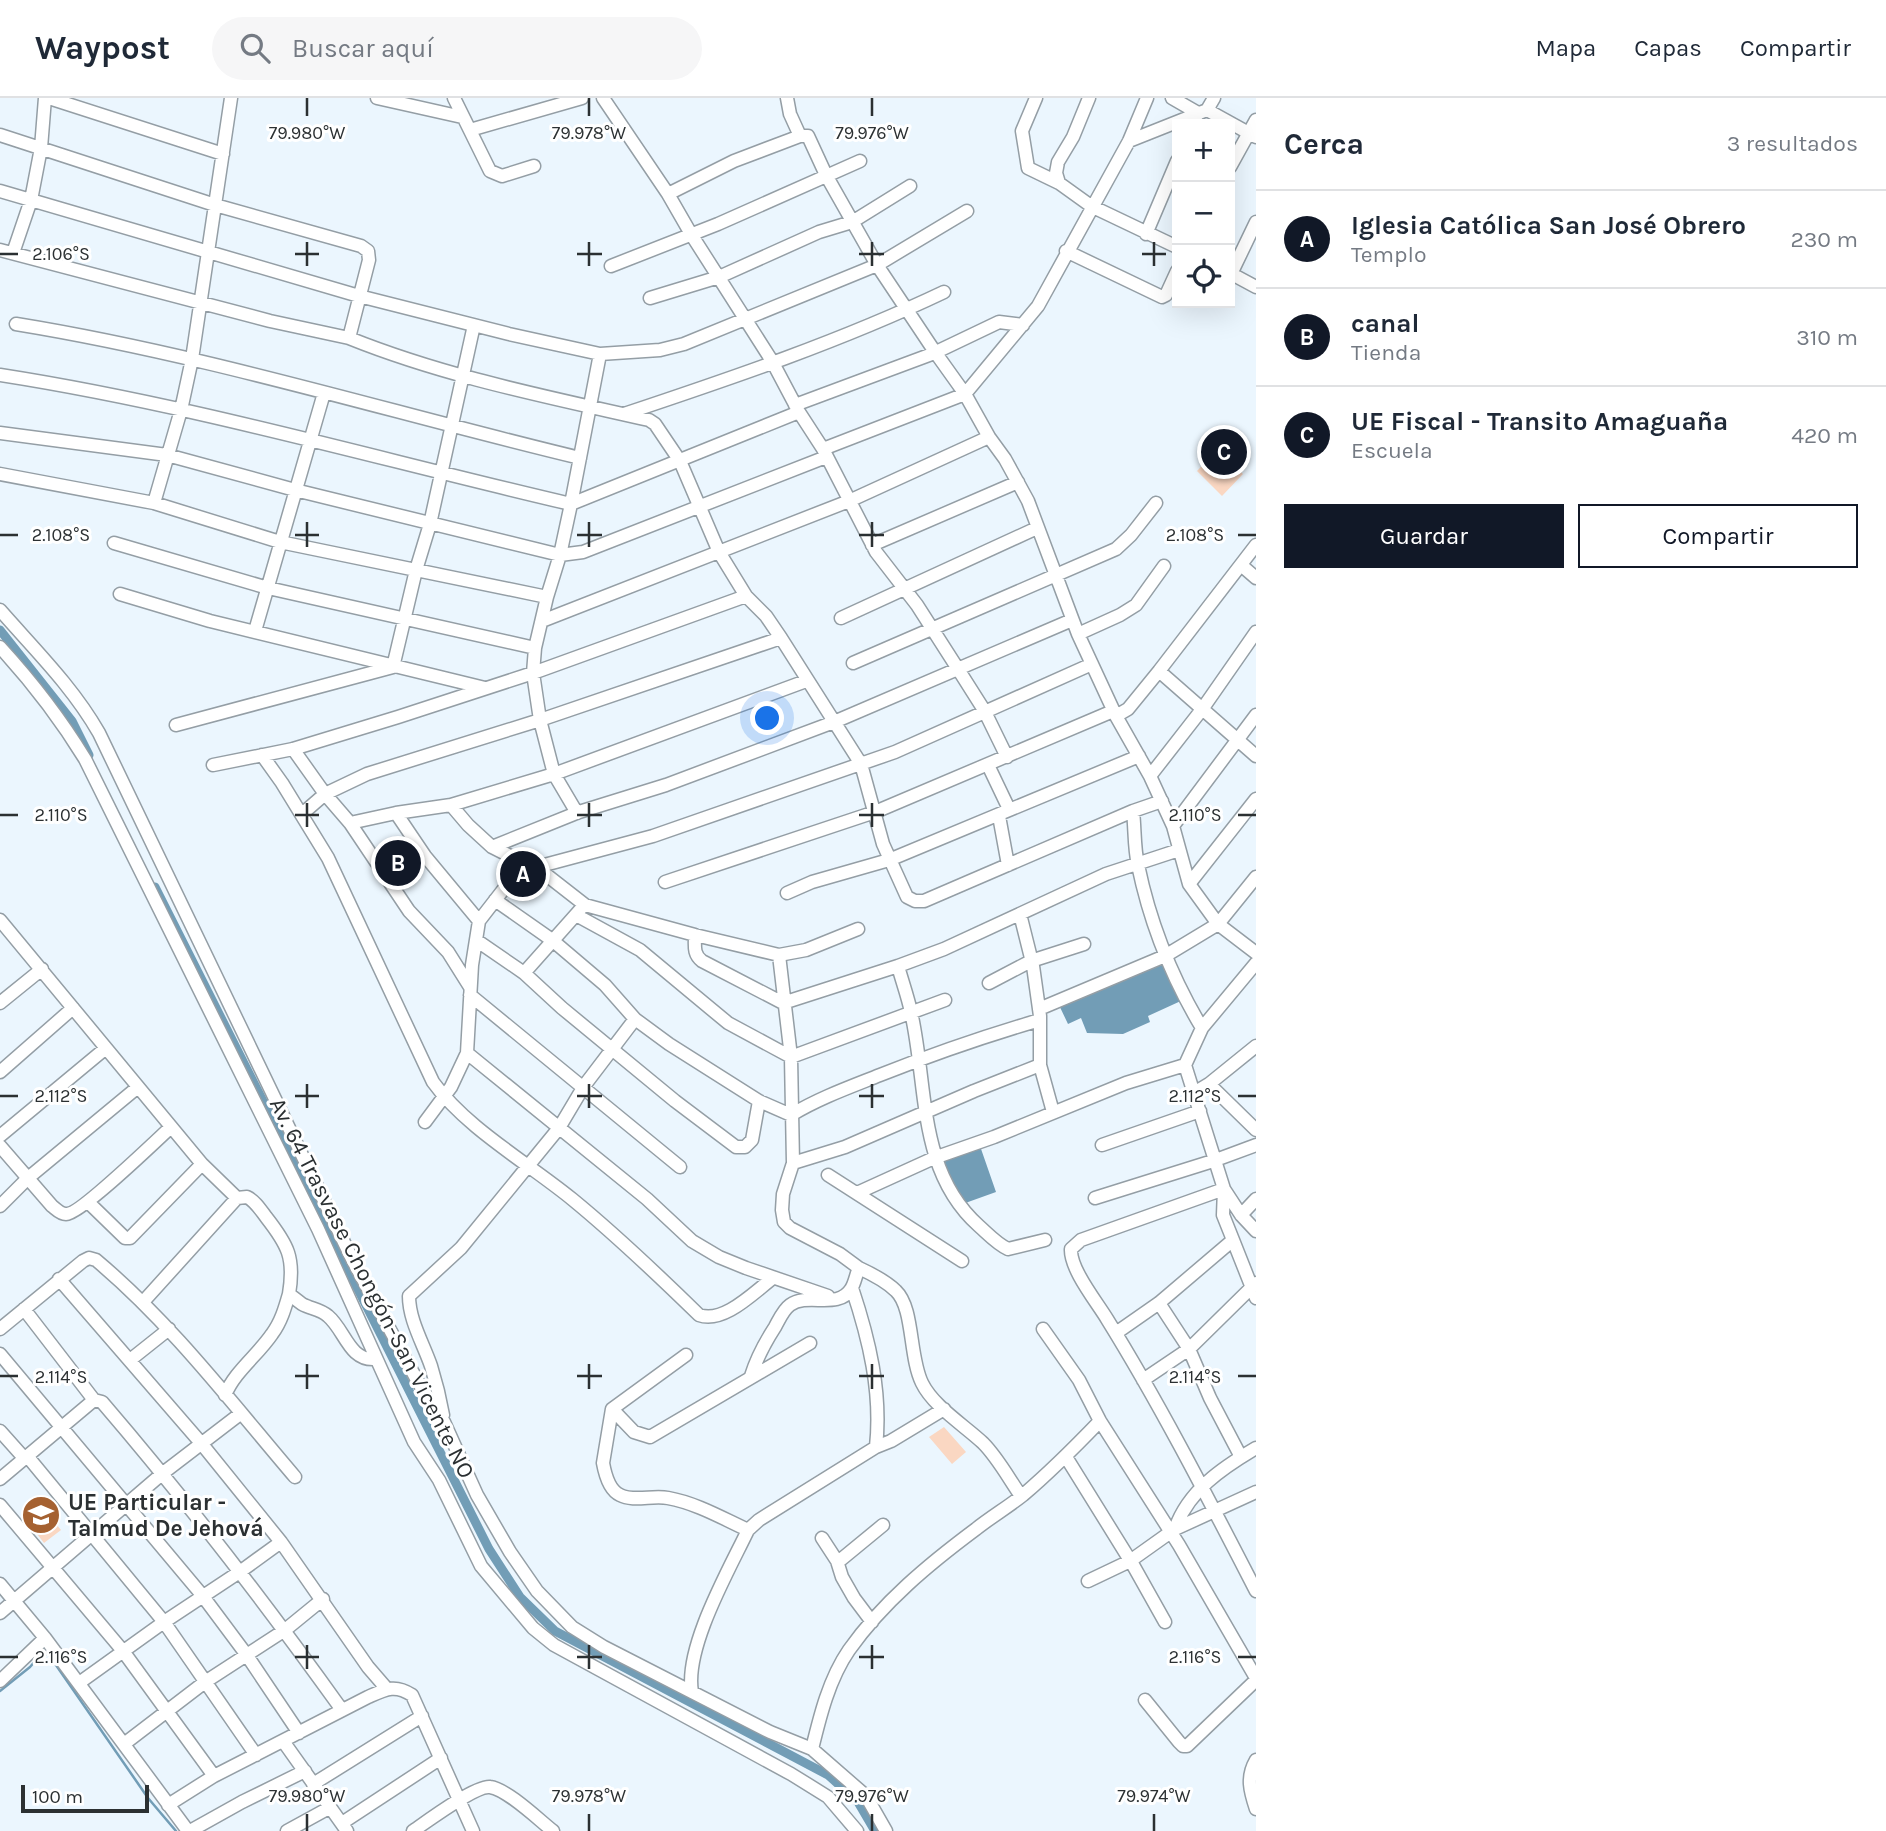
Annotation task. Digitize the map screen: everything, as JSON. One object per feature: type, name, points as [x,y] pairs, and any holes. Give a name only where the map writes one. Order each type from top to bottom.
[{"type":"street","points":[[13,253],[31,201],[47,98],[223,154]]},
{"type":"street","points":[[154,503],[181,410],[192,359],[231,100],[216,98]]},
{"type":"street","points":[[377,98],[462,117]]},
{"type":"street","points":[[454,98],[490,171],[502,176],[534,166]]},
{"type":"street","points":[[470,131],[582,98]]},
{"type":"street","points":[[603,98],[668,194],[773,362],[825,453],[872,545],[958,669],[985,713],[1007,757]]},
{"type":"street","points":[[787,98],[790,114],[800,136]]},
{"type":"street","points":[[1036,98],[1022,131],[1028,167],[1059,183],[1091,206],[1172,245]]},
{"type":"street","points":[[1059,183],[1056,173],[1058,162],[1073,137],[1089,98]]},
{"type":"street","points":[[0,433],[167,455],[295,490],[560,555],[583,552],[700,506],[965,394],[1038,306],[1129,141],[1147,98]]},
{"type":"street","points":[[1172,98],[1199,116],[1252,135]]},
{"type":"street","points":[[1129,141],[1199,116],[1214,98]]},
{"type":"street","points":[[1235,160],[1252,135],[1256,120]]},
{"type":"street","points":[[0,135],[215,205],[368,251],[369,260],[349,338]]},
{"type":"street","points":[[668,194],[734,161],[800,136],[808,135],[812,140],[826,175],[877,265],[965,394],[1028,500],[1078,634],[1173,826],[1189,884],[1218,924],[1256,953]]},
{"type":"street","points":[[611,266],[718,225],[860,161]]},
{"type":"street","points":[[1146,234],[1172,173]]},
{"type":"street","points":[[650,298],[719,277],[820,232],[852,222],[910,186]]},
{"type":"street","points":[[0,191],[359,296],[600,354],[671,348],[746,319],[877,265],[967,211]]},
{"type":"street","points":[[1235,264],[1256,222]]},
{"type":"street","points":[[0,250],[324,334],[349,338],[384,352],[462,376],[649,420],[656,424],[680,461],[719,552],[746,596],[766,616],[781,638],[860,764],[889,860],[907,897],[915,901],[924,901],[1162,801]]},
{"type":"street","points":[[1066,251],[1162,297],[1166,295],[1172,282]]},
{"type":"street","points":[[1235,276],[1256,287]]},
{"type":"street","points":[[624,414],[773,362],[907,310],[944,292]]},
{"type":"street","points":[[0,375],[90,389],[571,504],[680,461],[999,322],[1023,326]]},
{"type":"street","points":[[16,324],[103,338],[192,359],[580,458]]},
{"type":"street","points":[[393,667],[430,524],[474,325]]},
{"type":"street","points":[[577,813],[554,774],[540,720],[533,673],[535,648],[560,555],[600,354]]},
{"type":"street","points":[[255,631],[324,393]]},
{"type":"street","points":[[542,621],[849,501],[989,437]]},
{"type":"street","points":[[0,474],[154,503],[280,542],[547,597]]},
{"type":"street","points":[[872,545],[1018,482]]},
{"type":"street","points":[[853,663],[1116,549],[1131,535],[1156,503]]},
{"type":"street","points":[[841,618],[1037,528]]},
{"type":"street","points":[[114,543],[268,588],[535,648]]},
{"type":"street","points":[[665,883],[875,812],[1128,709],[1256,545]]},
{"type":"street","points":[[1241,565],[1256,578]]},
{"type":"street","points":[[1078,634],[1120,615],[1136,604],[1164,566]]},
{"type":"street","points":[[120,594],[210,621],[486,688]]},
{"type":"street","points":[[214,765],[293,749],[486,688],[746,596]]},
{"type":"street","name":"Av. 64 Trasvase Chongón-San Vicente NO","points":[[0,610],[86,709],[352,1259],[418,1382],[444,1422],[478,1495],[510,1552],[537,1591],[572,1627],[604,1647],[770,1732],[812,1749],[866,1796],[886,1831]]},
{"type":"street","points":[[492,847],[577,813],[666,785],[834,722],[1072,620]]},
{"type":"street","points":[[1150,776],[1203,708],[1256,632]]},
{"type":"street","points":[[302,814],[325,794],[367,774],[540,720],[781,638]]},
{"type":"street","points":[[0,647],[60,718],[85,759],[318,1229],[414,1442],[439,1480],[475,1556],[533,1628],[554,1645],[791,1774],[828,1797],[857,1831]]},
{"type":"street","points":[[533,868],[653,836],[895,752],[1092,664]]},
{"type":"street","points":[[176,725],[393,667]]},
{"type":"street","points":[[1160,671],[1256,756]]},
{"type":"street","points":[[350,822],[451,805],[554,774],[806,681]]},
{"type":"street","points":[[1173,826],[1256,715]]},
{"type":"street","points":[[293,749],[325,794],[350,822],[409,911],[448,952],[470,991],[680,1167]]},
{"type":"street","points":[[262,755],[328,858],[433,1082],[444,1097],[526,1166],[570,1197],[699,1315],[707,1318],[719,1315],[773,1278]]},
{"type":"street","points":[[787,892],[889,860],[1139,756]]},
{"type":"street","points":[[988,765],[1004,812],[1008,866]]},
{"type":"street","points":[[1189,884],[1256,799]]},
{"type":"street","points":[[451,805],[492,847],[533,868],[580,910],[640,950],[729,1023],[790,1056],[945,1000]]},
{"type":"street","points":[[1133,811],[1137,863],[1150,913],[1165,956],[1202,1028]]},
{"type":"street","points":[[396,813],[425,856],[479,921]]},
{"type":"street","points":[[695,935],[696,957],[783,1003],[944,949],[1106,874],[1179,850]]},
{"type":"street","points":[[425,1122],[444,1097],[467,1053],[470,991],[479,921],[521,861]]},
{"type":"street","points":[[791,1115],[812,1102],[1039,1014],[1165,956],[1218,924],[1256,877]]},
{"type":"street","points":[[495,900],[552,940],[605,985],[635,1018],[669,1044],[759,1101],[791,1115]]},
{"type":"street","points":[[580,910],[779,955],[807,950],[858,929]]},
{"type":"street","points":[[524,973],[580,910]]},
{"type":"street","points":[[1020,914],[1039,1014],[1040,1065],[1054,1112]]},
{"type":"street","points":[[3,929],[41,969],[202,1164],[237,1198],[251,1198],[284,1241],[292,1264],[289,1294],[283,1315],[273,1333],[230,1381],[225,1395]]},
{"type":"street","points":[[475,940],[524,973],[562,1008],[675,1101],[736,1147],[745,1147],[752,1140],[759,1101]]},
{"type":"street","points":[[989,983],[1031,961],[1084,944]]},
{"type":"street","points":[[779,955],[790,1056],[793,1163],[783,1194],[782,1210],[785,1222],[790,1228],[840,1254],[895,1290],[902,1298],[908,1315],[914,1360],[923,1385],[944,1409],[986,1445],[1021,1496]]},
{"type":"street","points":[[1256,962],[1202,1028],[1185,1065],[1224,1189],[1241,1215],[1256,1231]]},
{"type":"street","points":[[898,966],[911,1012],[934,1158],[957,1202],[966,1215],[1003,1247],[1013,1249],[1045,1240]]},
{"type":"street","points":[[0,1003],[41,969]]},
{"type":"street","points":[[0,1072],[73,1008]]},
{"type":"street","points":[[444,1422],[436,1383],[409,1309],[409,1296],[461,1248],[559,1128],[584,1086],[635,1018]]},
{"type":"street","points":[[1194,1093],[1256,1046]]},
{"type":"street","points":[[0,1136],[106,1048]]},
{"type":"street","points":[[467,1053],[647,1199],[692,1241],[719,1257],[838,1299]]},
{"type":"street","points":[[793,1163],[845,1147],[1040,1065]]},
{"type":"street","points":[[858,1193],[934,1158],[994,1137],[1126,1083],[1185,1065]]},
{"type":"street","points":[[1209,1084],[1256,1130]]},
{"type":"street","points":[[0,1206],[28,1178],[138,1087]]},
{"type":"street","points":[[1102,1146],[1200,1111]]},
{"type":"street","points":[[0,1146],[62,1214],[73,1213],[171,1127]]},
{"type":"street","points":[[1095,1198],[1256,1145]]},
{"type":"street","points":[[88,1202],[125,1238],[130,1238],[202,1164]]},
{"type":"street","points":[[828,1175],[962,1261]]},
{"type":"street","points":[[1143,1380],[1189,1349],[1255,1290],[1223,1215],[1224,1189]]},
{"type":"street","points":[[1224,1189],[1074,1244],[1071,1255],[1077,1271],[1143,1380],[1256,1591]]},
{"type":"street","points":[[143,1302],[237,1198]]},
{"type":"street","points":[[1241,1215],[1256,1199]]},
{"type":"street","points":[[1116,1333],[1159,1303],[1233,1240]]},
{"type":"street","points":[[0,1329],[83,1261],[96,1259],[169,1329],[295,1477]]},
{"type":"street","points":[[751,1376],[765,1339],[791,1304],[804,1300],[838,1299],[852,1288],[859,1268]]},
{"type":"street","points":[[59,1279],[201,1443],[281,1542],[368,1667],[387,1689]]},
{"type":"street","points":[[852,1288],[878,1390],[876,1447]]},
{"type":"street","points":[[289,1294],[330,1318],[356,1354],[375,1359]]},
{"type":"street","points":[[1159,1303],[1189,1349],[1210,1398],[1241,1457]]},
{"type":"street","points":[[24,1309],[94,1400],[102,1402],[163,1473],[285,1630],[342,1710]]},
{"type":"street","points":[[130,1360],[169,1329]]},
{"type":"street","points":[[1043,1329],[1079,1381],[1100,1421],[1173,1531],[1256,1679],[1187,1746],[1179,1742],[1145,1700]]},
{"type":"street","points":[[612,1409],[634,1432],[650,1437],[810,1343]]},
{"type":"street","points":[[0,1354],[202,1595],[299,1733]]},
{"type":"street","points":[[686,1355],[612,1409],[603,1463],[612,1490],[626,1497],[653,1496],[697,1506],[748,1531]]},
{"type":"street","points":[[0,1479],[94,1400]]},
{"type":"street","points":[[692,1692],[691,1672],[697,1646],[748,1531],[760,1520],[876,1447],[944,1409]]},
{"type":"street","points":[[0,1613],[163,1473],[240,1414]]},
{"type":"street","points":[[812,1749],[824,1703],[848,1652],[872,1622],[904,1587],[1021,1496],[1066,1457],[1100,1421]]},
{"type":"street","points":[[0,1431],[26,1458],[164,1622],[256,1755]]},
{"type":"street","points":[[1173,1531],[1181,1512],[1200,1488],[1256,1448]]},
{"type":"street","points":[[1066,1457],[1165,1622]]},
{"type":"street","points":[[1088,1581],[1130,1561],[1173,1531],[1256,1492]]},
{"type":"street","points":[[0,1505],[123,1651],[214,1776]]},
{"type":"street","points":[[838,1562],[883,1525]]},
{"type":"street","points":[[822,1538],[838,1562],[855,1598],[872,1622]]},
{"type":"street","points":[[79,1683],[281,1542]]},
{"type":"street","points":[[0,1584],[45,1638],[189,1831],[305,1771]]},
{"type":"street","points":[[124,1744],[205,1682],[285,1630],[323,1599]]},
{"type":"street","points":[[0,1682],[45,1638]]},
{"type":"street","points":[[168,1805],[214,1776],[342,1710],[387,1689],[402,1688],[412,1695],[473,1831]]},
{"type":"street","points":[[313,1784],[422,1716]]},
{"type":"street","points":[[284,1741],[344,1827],[441,1758]]},
{"type":"street","points":[[1256,1760],[1248,1779],[1256,1809]]},
{"type":"street","points":[[413,1831],[459,1800],[484,1787],[492,1787],[505,1794],[554,1831]]},
{"type":"street","points":[[287,1831],[329,1808]]},
{"type":"shaded area","points":[[1217,450],[1243,474],[1222,496],[1197,471]]},
{"type":"shaded area","points":[[944,1427],[966,1452],[952,1464],[929,1437]]},
{"type":"shaded area","points":[[41,1506],[61,1530],[44,1543],[25,1518]]},
{"type":"water","points":[[1164,959],[1183,1000],[1148,1016],[1150,1022],[1123,1034],[1087,1033],[1081,1018],[1068,1024],[1058,1003]]},
{"type":"water","points":[[980,1146],[996,1192],[957,1206],[939,1163],[951,1155]]},
{"type":"waterway","points":[[0,630],[72,721],[89,755]]},
{"type":"waterway","points":[[155,887],[489,1549],[520,1597],[555,1631],[828,1775],[858,1802],[875,1831]]},
{"type":"waterway","points":[[0,1691],[30,1667],[42,1653],[49,1655],[148,1798],[176,1831]]},
{"type":"place","name":"UE Fiscal - Transito Amaguaña","points":[[1224,452]]},
{"type":"place","name":"canal","points":[[398,863]]},
{"type":"place","name":"Iglesia Católica San José Obrero","points":[[523,874]]},
{"type":"place","name":"UE Particular - Talmud De Jehová","points":[[41,1515]]}]
